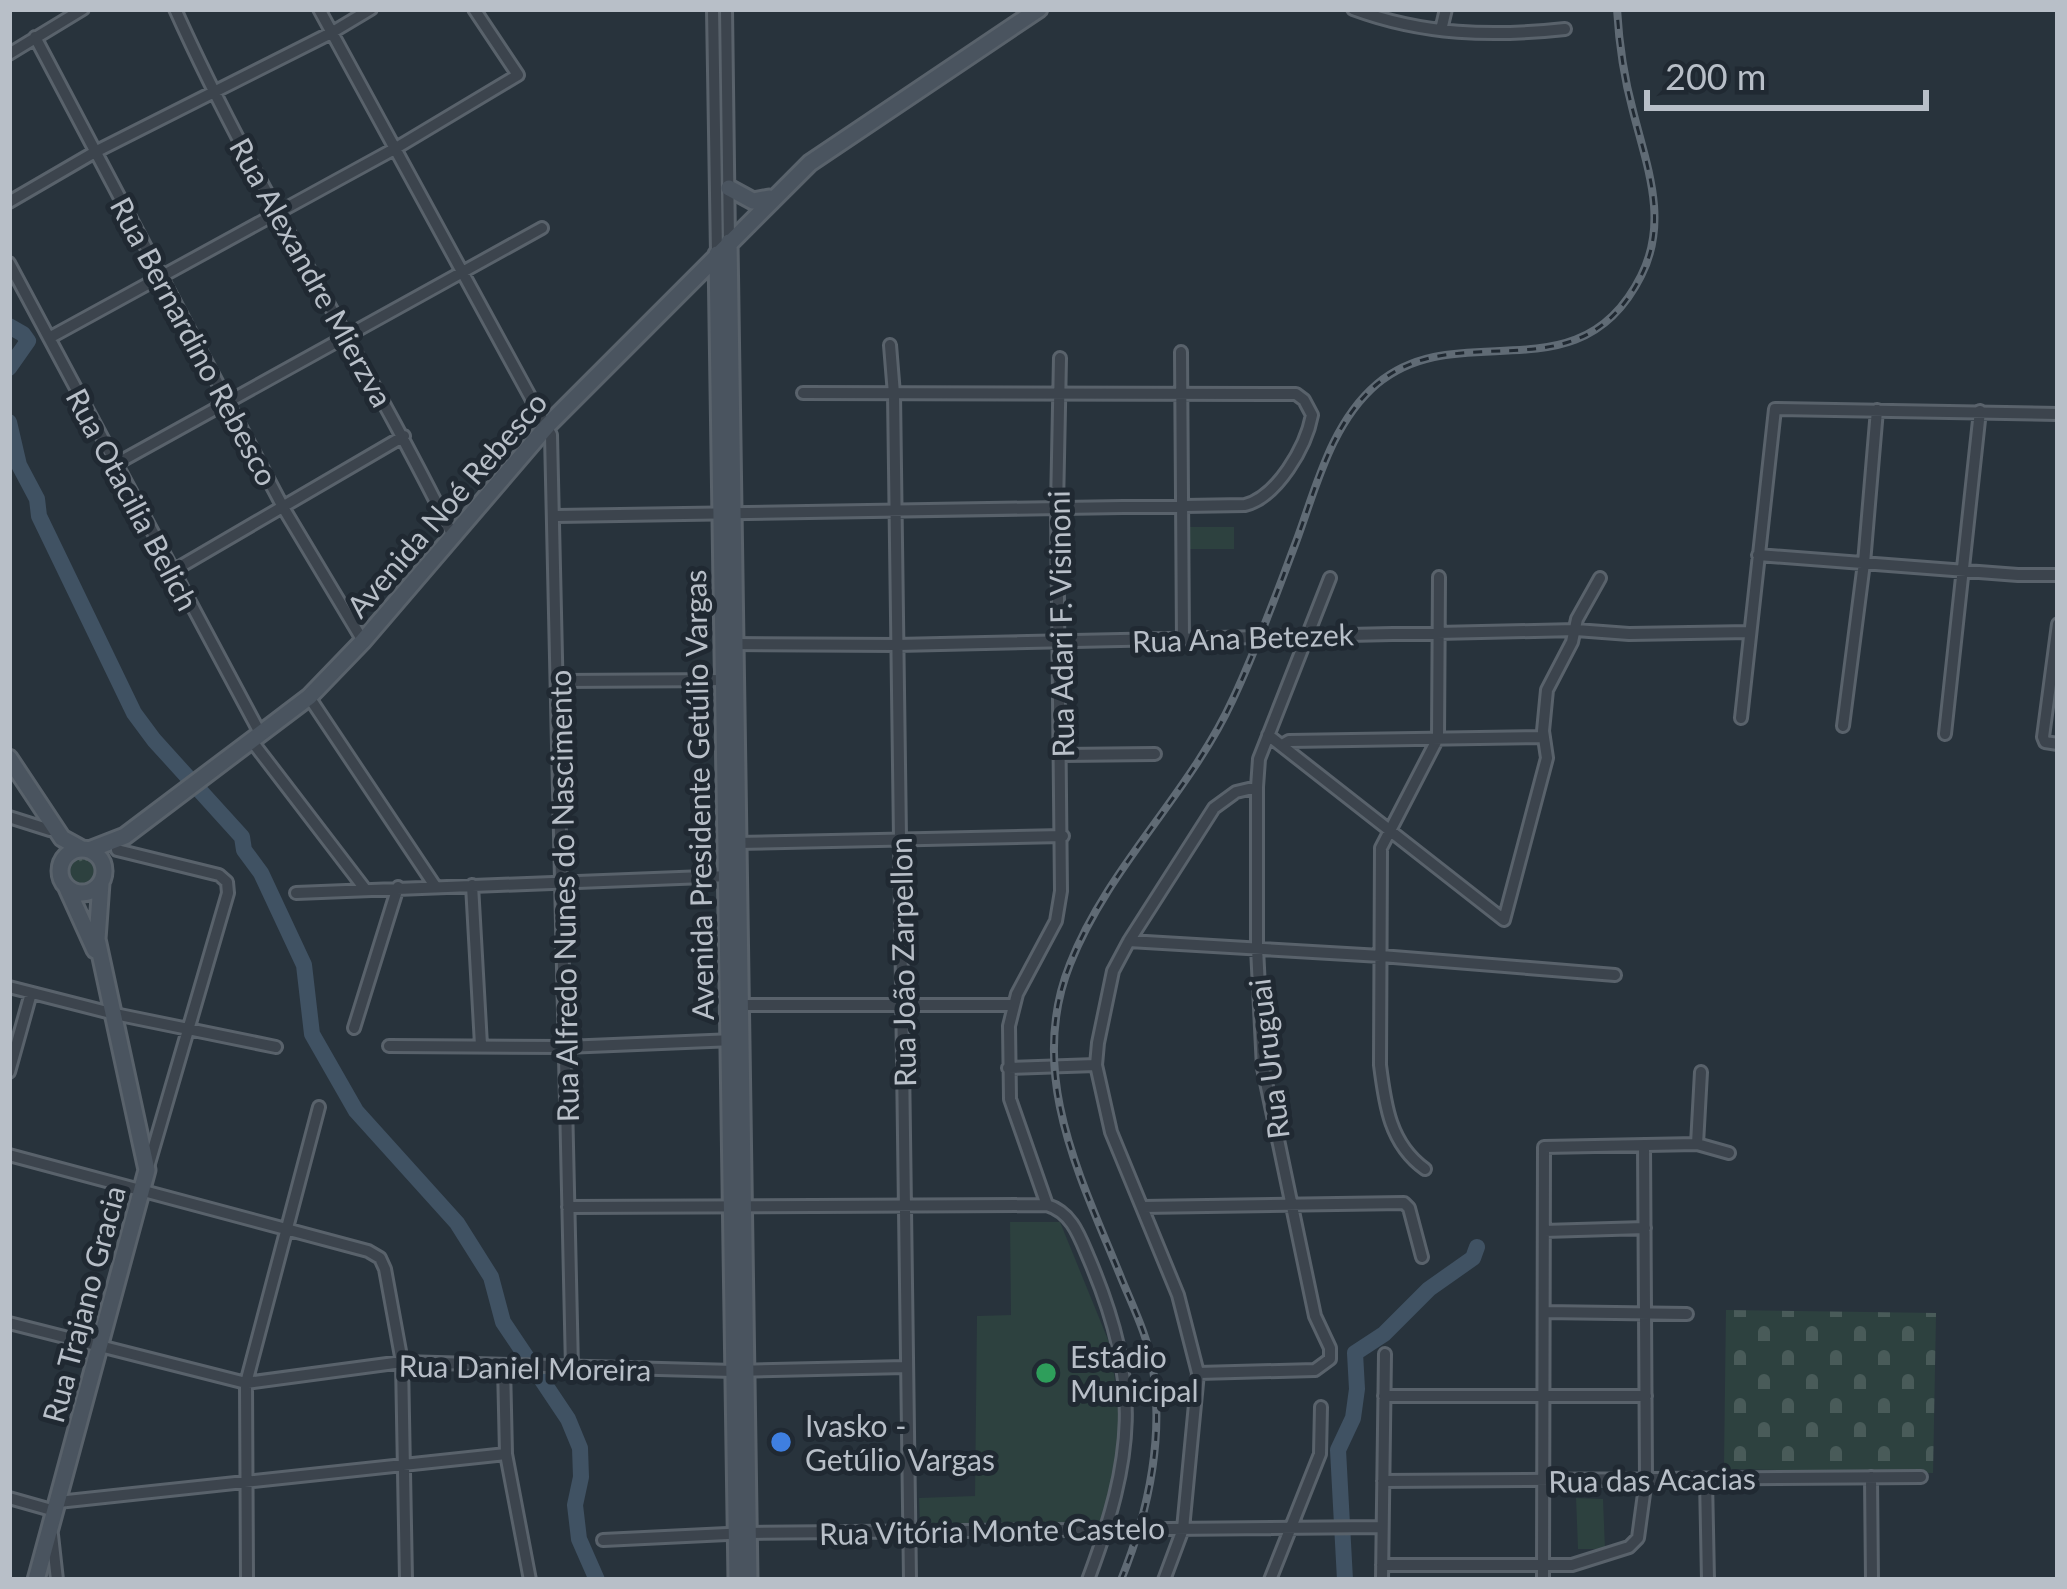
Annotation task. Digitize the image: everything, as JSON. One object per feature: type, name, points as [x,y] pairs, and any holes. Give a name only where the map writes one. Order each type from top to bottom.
[{"type":"main road","name":"Avenida Noé Rebesco","points":[[121,843],[309,697],[363,641],[548,425],[772,197],[834,145],[1039,9]]},
{"type":"main road","points":[[729,188],[753,202],[772,197]]},
{"type":"main road","name":"Avenida Presidente Getúlio Vargas","points":[[723,248],[742,1533],[737,1580]]},
{"type":"main road","points":[[9,758],[62,838],[100,858],[102,880]]},
{"type":"main road","points":[[40,804],[66,886],[84,893],[102,880],[121,843]]},
{"type":"main road","points":[[61,866],[68,854],[121,843]]},
{"type":"main road","name":"Avenida Presidente Getúlio Vargas","points":[[731,876],[740,1005],[734,1040]]},
{"type":"main road","name":"Rua Trajano Gracia","points":[[36,1580],[147,1170],[103,969],[97,918],[102,880]]},
{"type":"main road","name":"Rua Trajano Gracia","points":[[66,886],[103,969]]},
{"type":"main road","name":"Avenida Presidente Getúlio Vargas","points":[[742,1533],[749,1580]]},
{"type":"street","points":[[9,54],[83,9]]},
{"type":"street","name":"Rua Alexandre Mierzva","points":[[175,9],[212,92],[404,436],[452,534]]},
{"type":"street","points":[[319,9],[548,425]]},
{"type":"street","points":[[9,202],[370,9]]},
{"type":"street","points":[[49,338],[396,148],[518,75],[474,9]]},
{"type":"street","name":"Avenida Presidente Getúlio Vargas","points":[[713,9],[729,188],[723,248]]},
{"type":"street","name":"Avenida Presidente Getúlio Vargas","points":[[723,248],[720,48],[726,9]]},
{"type":"street","points":[[1353,9],[1380,19],[1494,36],[1565,29]]},
{"type":"street","points":[[1441,30],[1446,9]]},
{"type":"street","name":"Rua Bernardino Rebesco","points":[[35,37],[284,509],[363,641]]},
{"type":"street","points":[[114,465],[542,228]]},
{"type":"street","name":"Rua Otacilia Belich","points":[[9,263],[256,737],[365,889]]},
{"type":"street","name":"Rua João Zarpellon","points":[[890,345],[910,1580]]},
{"type":"street","points":[[1181,352],[1183,640]]},
{"type":"street","name":"Rua Adari F. Visinoni","points":[[1012,1005],[1050,937],[1061,891],[1060,358]]},
{"type":"street","points":[[556,516],[1245,505],[1274,488],[1312,416],[1295,394],[803,393]]},
{"type":"street","points":[[1741,718],[1775,409],[2058,413]]},
{"type":"street","points":[[1843,726],[1877,410]]},
{"type":"street","points":[[1945,734],[1980,411]]},
{"type":"street","name":"Rua Alfredo Nunes do Nascimento","points":[[548,425],[556,516],[572,1368]]},
{"type":"street","points":[[171,572],[404,436]]},
{"type":"street","points":[[1757,555],[2058,575]]},
{"type":"street","points":[[1425,1169],[1399,1144],[1384,1100],[1381,848],[1438,738],[1439,577]]},
{"type":"street","name":"Rua Uruguai","points":[[1198,1373],[1315,1370],[1330,1359],[1330,1348],[1315,1316],[1266,1095],[1257,948],[1257,787],[1258,759],[1330,578]]},
{"type":"street","points":[[1268,734],[1504,920],[1547,758],[1547,690],[1600,578]]},
{"type":"street","points":[[2058,624],[2043,737],[2045,742],[2058,744]]},
{"type":"street","name":"Rua Ana Betezek","points":[[729,644],[897,645],[1576,630],[1750,632]]},
{"type":"street","points":[[559,681],[729,680]]},
{"type":"street","points":[[309,697],[435,886]]},
{"type":"street","points":[[1282,745],[1289,741],[1544,737]]},
{"type":"street","points":[[1062,755],[1155,754]]},
{"type":"street","points":[[1164,1580],[1183,1528],[1198,1373],[1178,1295],[1112,1132],[1096,1065],[1104,1000],[1129,941],[1214,808],[1236,792],[1257,787]]},
{"type":"street","points":[[9,817],[50,830]]},
{"type":"street","points":[[731,843],[1063,836]]},
{"type":"street","points":[[121,843],[219,875],[227,882],[228,893],[147,1170]]},
{"type":"street","points":[[296,893],[731,876]]},
{"type":"street","points":[[472,885],[482,1045]]},
{"type":"street","points":[[354,1028],[398,887]]},
{"type":"street","points":[[1129,941],[1615,975]]},
{"type":"street","points":[[9,987],[276,1047]]},
{"type":"street","points":[[9,1072],[31,993]]},
{"type":"street","points":[[740,1005],[1012,1005],[1008,1068],[1014,1116],[1047,1204]]},
{"type":"street","points":[[389,1046],[565,1047],[734,1040]]},
{"type":"street","points":[[1008,1068],[1096,1065]]},
{"type":"street","points":[[1696,1144],[1701,1072]]},
{"type":"street","points":[[247,1580],[246,1384],[319,1108]]},
{"type":"street","points":[[1544,1580],[1544,1147],[1696,1144],[1729,1153]]},
{"type":"street","points":[[1382,1565],[1592,1561],[1628,1547],[1643,1527],[1644,1145]]},
{"type":"street","points":[[9,1155],[380,1258],[402,1362],[406,1580]]},
{"type":"street","points":[[1142,1207],[1397,1203],[1409,1208],[1422,1257]]},
{"type":"street","points":[[568,1207],[1047,1204],[1059,1208],[1077,1230],[1102,1288],[1125,1367],[1126,1431],[1108,1527],[1088,1580]]},
{"type":"street","points":[[1544,1231],[1646,1228]]},
{"type":"street","points":[[1544,1312],[1687,1314]]},
{"type":"street","name":"Rua Daniel Moreira","points":[[9,1323],[246,1384],[402,1362],[740,1371],[906,1367]]},
{"type":"street","points":[[1382,1580],[1384,1354]]},
{"type":"street","points":[[504,1366],[506,1454],[530,1580]]},
{"type":"street","points":[[1384,1396],[1646,1396]]},
{"type":"street","points":[[1270,1580],[1320,1454],[1321,1407]]},
{"type":"street","points":[[9,1498],[55,1513],[247,1484],[506,1454]]},
{"type":"street","points":[[1871,1477],[1872,1580]]},
{"type":"street","name":"Rua das Acacias","points":[[1383,1481],[1921,1477]]},
{"type":"street","points":[[1706,1479],[1708,1580]]},
{"type":"street","points":[[55,1513],[56,1580]]},
{"type":"street","name":"Rua Vitória Monte Castelo","points":[[603,1540],[742,1533],[1382,1527]]},
{"type":"green space","points":[[1188,527],[1234,527],[1234,549],[1189,549]]},
{"type":"green space","points":[[82,856],[93,861],[98,872],[93,883],[82,888],[71,883],[66,872],[71,861]]},
{"type":"green space","name":"Estádio Municipal","points":[[1010,1222],[1060,1222],[1111,1347],[1121,1435],[1107,1522],[920,1526],[919,1498],[975,1496],[977,1316],[1011,1315]]},
{"type":"green space","points":[[1726,1310],[1936,1313],[1933,1473],[1724,1469]]},
{"type":"green space","points":[[1576,1498],[1603,1499],[1605,1549],[1578,1549]]},
{"type":"waterway","points":[[9,326],[28,341],[9,368]]},
{"type":"waterway","points":[[9,422],[39,516],[134,713],[242,837],[244,850],[261,873],[304,965],[312,1034],[356,1111],[457,1223],[491,1277],[503,1322],[568,1419],[580,1448],[575,1505],[579,1539],[597,1580]]},
{"type":"waterway","points":[[1345,1580],[1338,1450],[1353,1418],[1355,1353],[1473,1258],[1477,1247]]},
{"type":"railway","points":[[1121,1580],[1151,1477],[1156,1396],[1144,1334],[1076,1164],[1056,1085],[1058,1005],[1070,964],[1105,895],[1195,766],[1233,699],[1327,457],[1361,400],[1410,364],[1445,355],[1552,346],[1585,335],[1615,313],[1641,276],[1654,235],[1653,194],[1625,73],[1617,9]]},
{"type":"place","name":"Estádio Municipal","points":[[1046,1373]]},
{"type":"place","name":"Ivasko - Getúlio Vargas","points":[[781,1442]]}]
